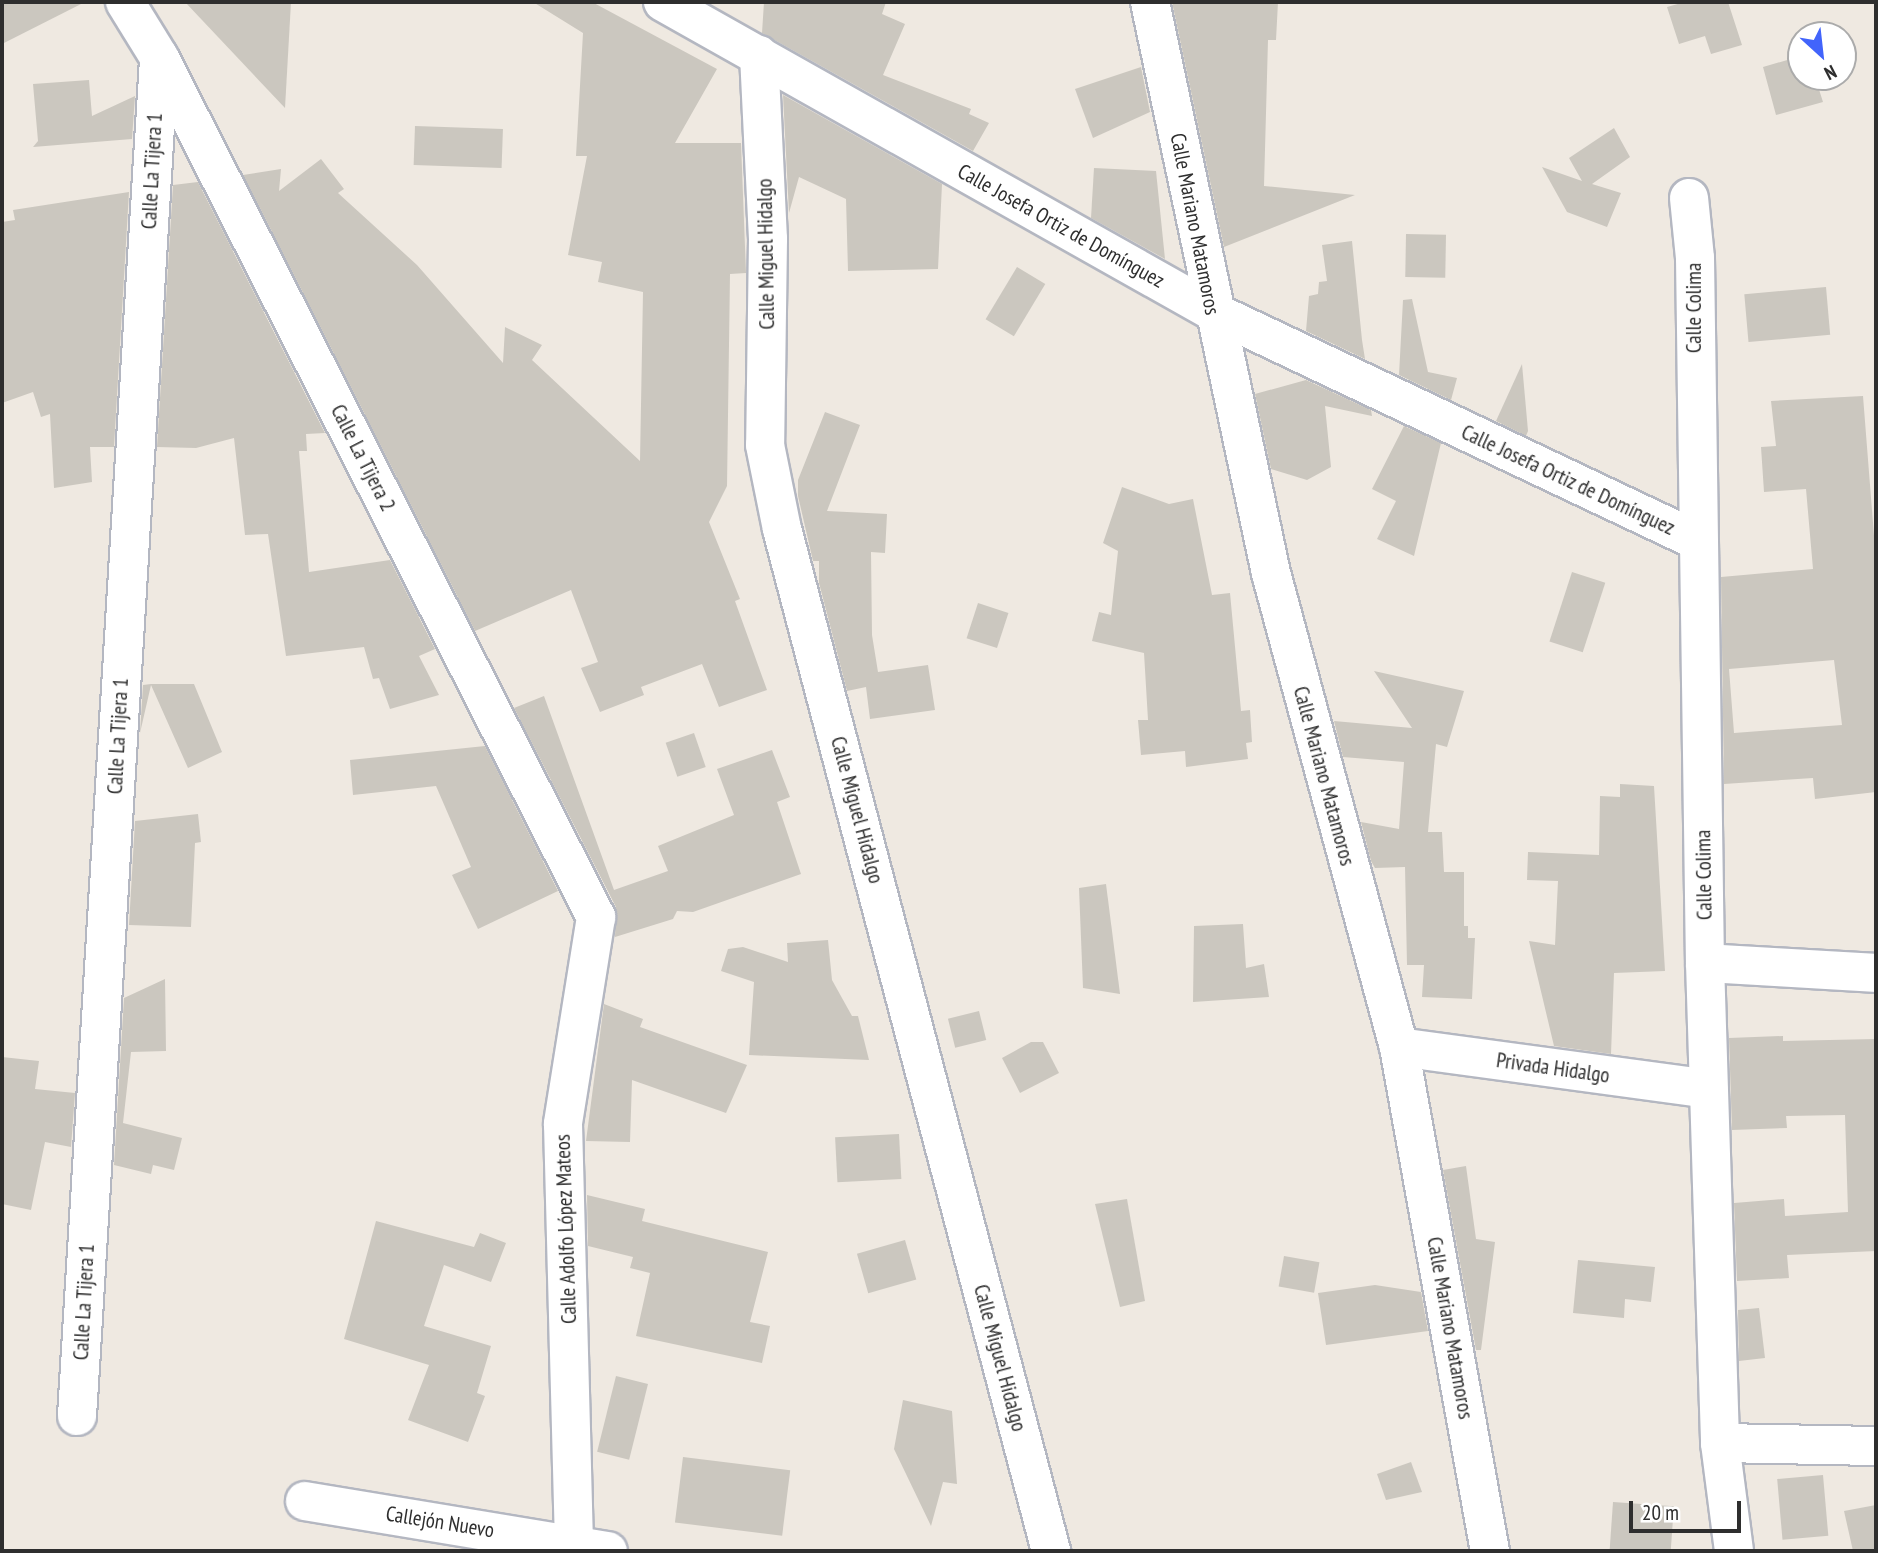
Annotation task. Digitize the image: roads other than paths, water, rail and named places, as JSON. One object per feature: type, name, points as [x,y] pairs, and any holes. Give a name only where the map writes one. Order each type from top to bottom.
[{"type":"street","name":"Calle La Tijera 2","points":[[125,2],[159,57],[596,917]]},
{"type":"street","name":"Calle Josefa Ortiz de Domínguez","points":[[663,2],[1212,311],[1696,540]]},
{"type":"street","name":"Calle Mariano Matamoros","points":[[1150,2],[1212,311],[1275,586],[1399,1047],[1490,1551]]},
{"type":"street","name":"Calle Miguel Hidalgo","points":[[760,55],[768,239],[765,445],[782,529],[1051,1551]]},
{"type":"street","name":"Calle La Tijera 1","points":[[77,1416],[159,57]]},
{"type":"street","name":"Calle Colima","points":[[1689,198],[1695,258],[1696,540],[1708,1089],[1720,1443],[1734,1551]]},
{"type":"street","name":"Calle Adolfo López Mateos","points":[[586,1549],[564,1124],[596,917]]},
{"type":"street","points":[[1705,963],[1876,973]]},
{"type":"street","name":"Privada Hidalgo","points":[[1399,1047],[1708,1089]]},
{"type":"street","points":[[1720,1443],[1876,1446]]},
{"type":"street","name":"Callejón Nuevo","points":[[305,1501],[586,1549]]}]
